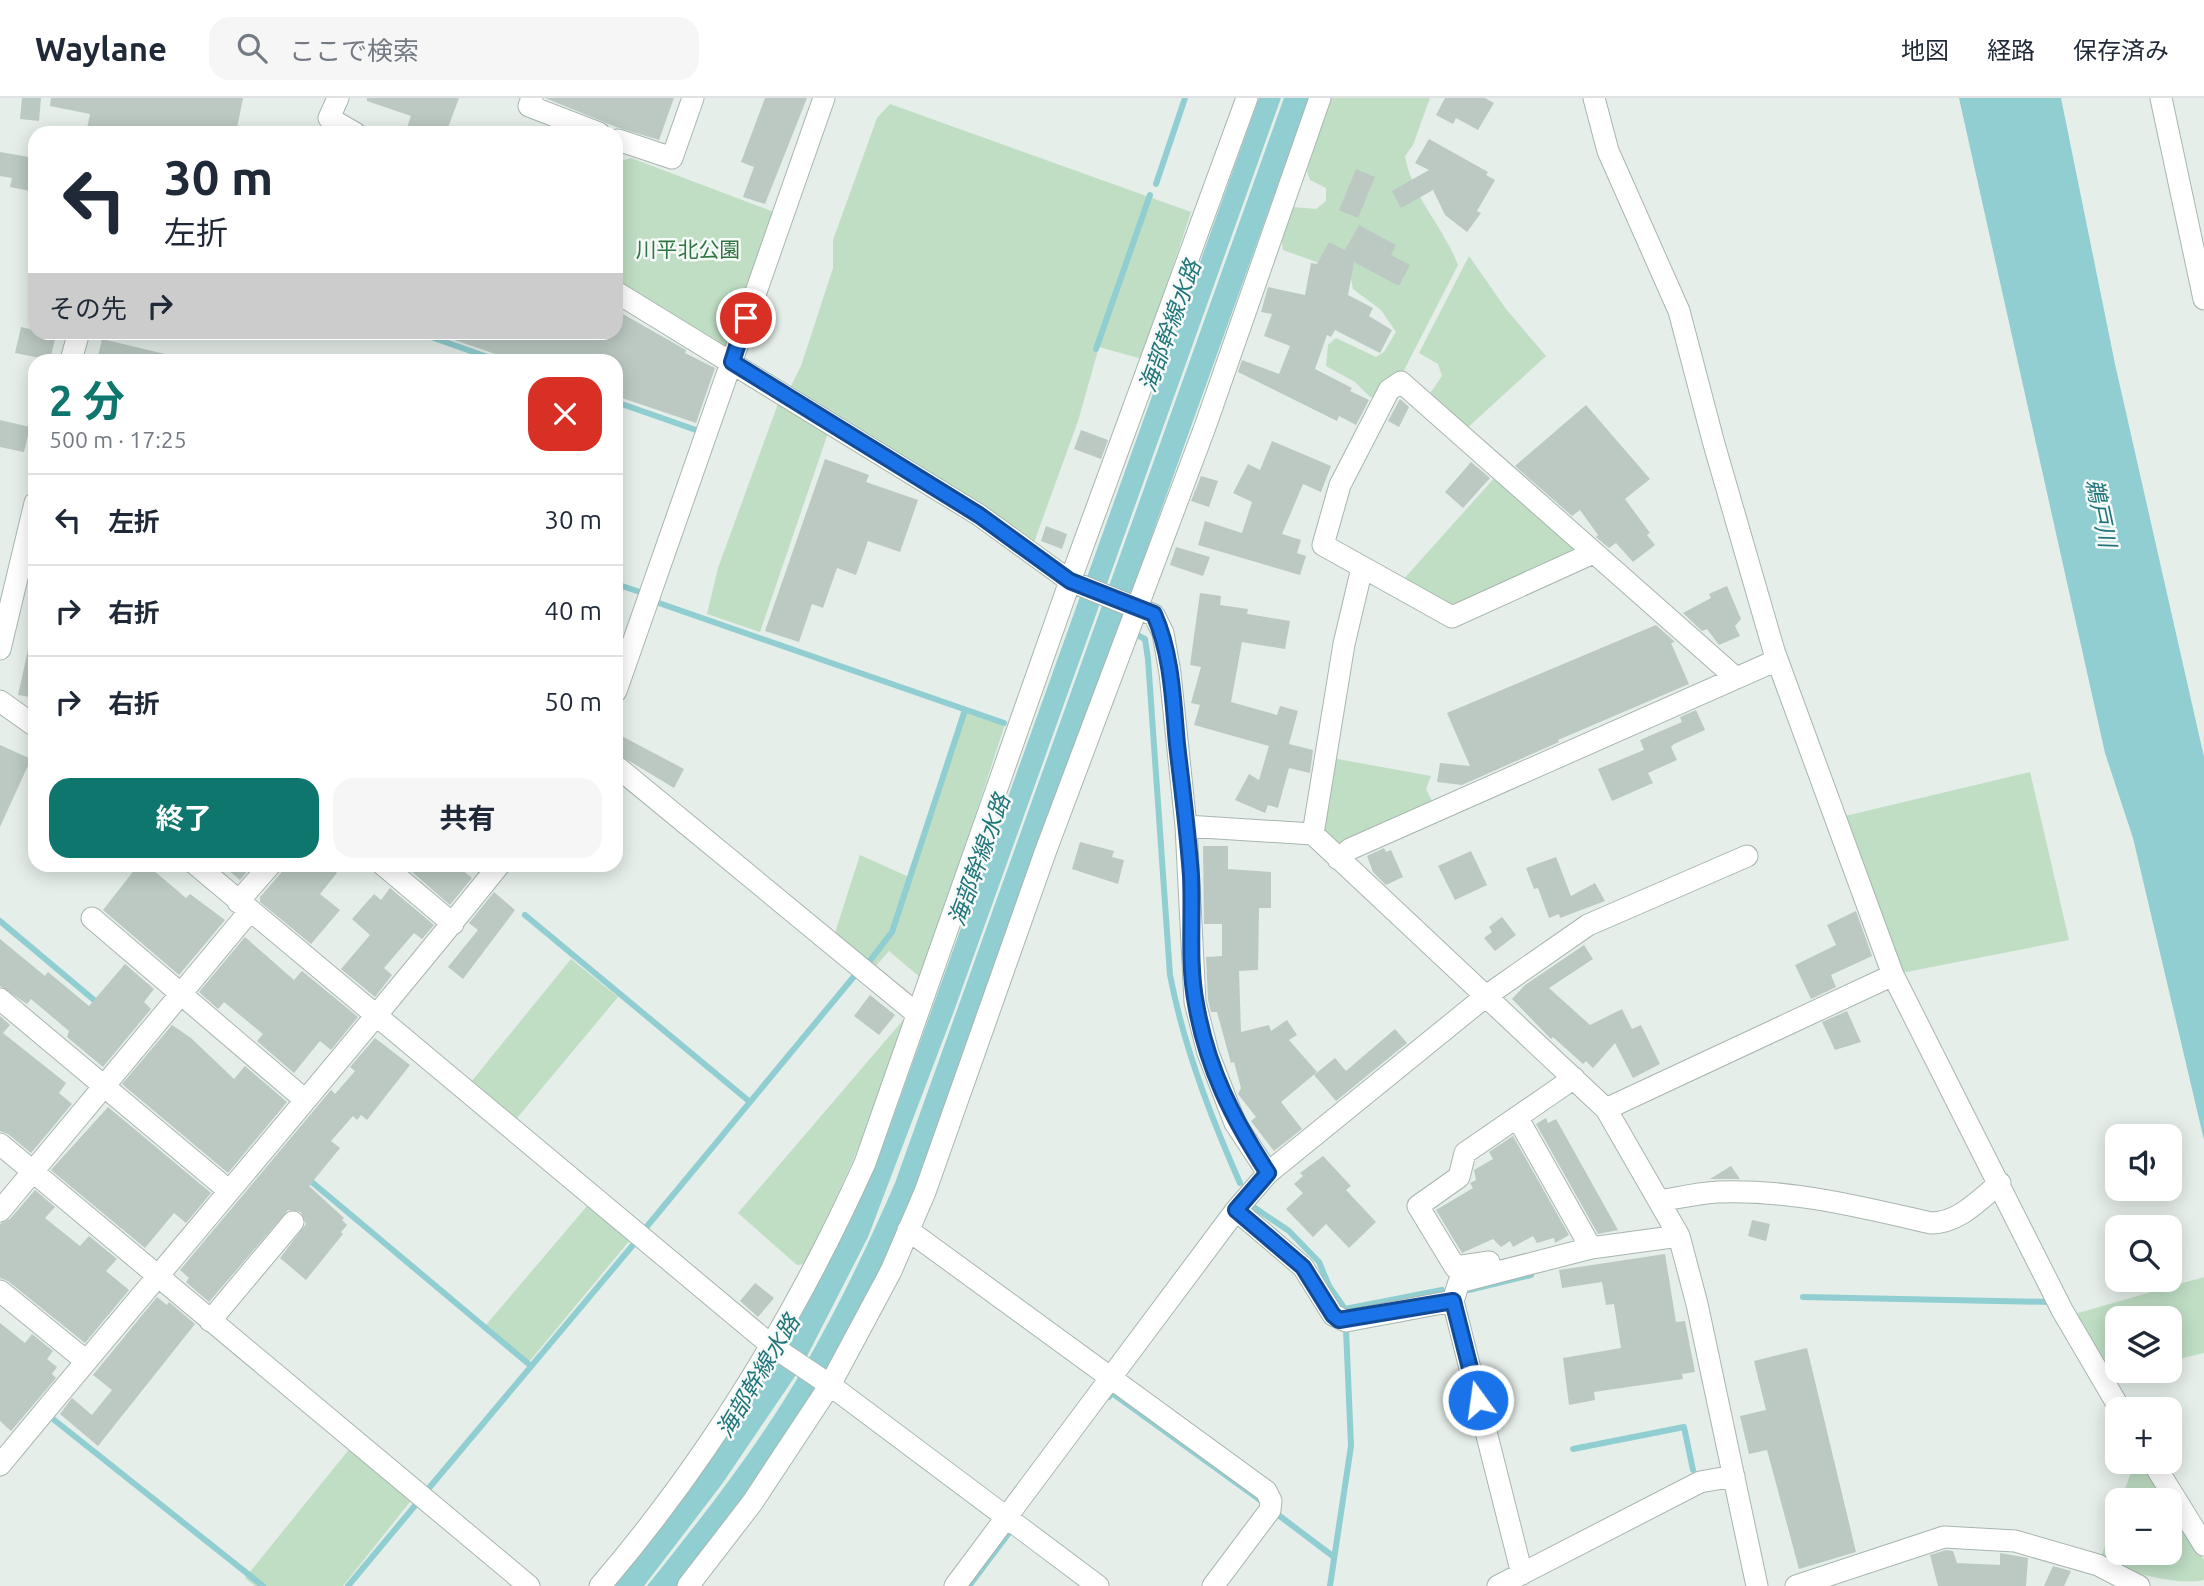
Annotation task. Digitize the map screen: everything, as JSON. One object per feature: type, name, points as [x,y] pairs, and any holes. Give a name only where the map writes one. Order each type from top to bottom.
[{"type":"street","points":[[338,98],[329,118],[343,126]]},
{"type":"street","points":[[532,98],[529,106],[579,126]]},
{"type":"street","points":[[623,142],[672,158],[693,98]]},
{"type":"street","points":[[623,671],[824,98]]},
{"type":"street","points":[[600,1586],[653,1525],[776,1349],[865,1163],[1247,98]]},
{"type":"street","points":[[688,1586],[752,1503],[830,1385],[891,1271],[953,1116],[1074,774],[1130,622],[1139,608],[1320,98]]},
{"type":"street","points":[[1594,98],[1608,151],[1679,311],[1742,547],[1777,660],[1893,975],[2062,1310],[2113,1397]]},
{"type":"street","points":[[2161,98],[2204,299]]},
{"type":"street","points":[[623,296],[979,515],[1074,583],[1154,614],[1163,633],[1186,826],[1195,1002],[1208,1053],[1235,1123],[1268,1173]]},
{"type":"street","points":[[1593,553],[1452,617],[1322,545],[1340,485],[1389,390],[1401,382],[1736,678]]},
{"type":"street","points":[[0,649],[28,532]]},
{"type":"street","points":[[1313,834],[1344,644],[1362,568]]},
{"type":"street","points":[[1338,859],[1350,849],[1777,660]]},
{"type":"street","points":[[0,701],[28,721]]},
{"type":"street","points":[[623,772],[917,1014]]},
{"type":"street","points":[[1186,826],[1313,834],[1606,1109],[1679,1236],[1757,1586]]},
{"type":"street","points":[[955,1586],[1236,1210],[1268,1173],[1486,996],[1588,925],[1747,856]]},
{"type":"street","points":[[204,872],[374,1017],[637,1231],[776,1349],[830,1385],[1098,1586]]},
{"type":"street","points":[[0,1211],[181,993],[266,872]]},
{"type":"street","points":[[392,872],[453,923]]},
{"type":"street","points":[[4,1451],[86,1361],[494,872]]},
{"type":"street","points":[[92,918],[304,1099]]},
{"type":"street","points":[[1606,1109],[1893,975]]},
{"type":"street","points":[[0,999],[228,1190]]},
{"type":"street","points":[[1574,1078],[1465,1153],[1460,1177],[1418,1206],[1455,1267],[1679,1236]]},
{"type":"street","points":[[1517,1117],[1584,1249]]},
{"type":"street","points":[[0,1144],[529,1586]]},
{"type":"street","points":[[1659,1201],[1717,1192],[1766,1194],[1838,1202],[1931,1223],[1944,1223],[1955,1219],[2000,1183]]},
{"type":"street","points":[[1236,1210],[1303,1267],[1333,1315],[1339,1320],[1453,1301]]},
{"type":"street","points":[[210,1321],[293,1222]]},
{"type":"street","points":[[908,1230],[1266,1491],[1271,1501],[1270,1510],[1213,1586]]},
{"type":"street","points":[[1522,1574],[1453,1301],[1459,1282],[1584,1249]]},
{"type":"street","points":[[0,1290],[86,1361]]},
{"type":"street","points":[[2160,1474],[2204,1545]]},
{"type":"street","points":[[1498,1586],[1700,1482],[1734,1476]]},
{"type":"street","points":[[1796,1586],[1944,1537],[2015,1541],[2098,1564],[2139,1586]]},
{"type":"green space","points":[[1330,98],[1430,98],[1413,145],[1405,156],[1414,185],[1458,265],[1400,378],[1380,398],[1370,397],[1355,382],[1326,366],[1328,345],[1336,338],[1376,357],[1384,352],[1396,332],[1381,310],[1353,289],[1350,274],[1283,250],[1281,235],[1293,207],[1316,209],[1326,201],[1326,188],[1310,180],[1307,171]]},
{"type":"green space","points":[[890,104],[1191,212],[1142,359],[1099,347],[1078,421],[1032,548],[822,410],[791,386],[801,366],[833,268],[833,240],[877,118]]},
{"type":"green space","name":"川平北公園","points":[[631,158],[774,212],[725,350],[623,287],[623,160]]},
{"type":"green space","points":[[1469,256],[1506,309],[1546,356],[1465,430],[1433,408],[1431,392],[1442,376],[1438,364],[1419,353]]},
{"type":"green space","points":[[779,401],[829,430],[760,632],[707,614],[718,568]]},
{"type":"green space","points":[[1497,475],[1578,546],[1577,554],[1457,609],[1402,581]]},
{"type":"green space","points":[[963,708],[1006,721],[922,979],[889,951],[868,975],[836,944],[835,933],[860,855],[909,877]]},
{"type":"green space","points":[[1332,758],[1431,776],[1426,789],[1433,803],[1342,844],[1330,842],[1319,830]]},
{"type":"green space","points":[[2030,772],[2069,940],[1901,973],[1841,817]]},
{"type":"green space","points":[[571,959],[618,997],[512,1124],[467,1087]]},
{"type":"green space","points":[[904,1019],[884,1082],[847,1174],[804,1264],[797,1265],[738,1213]]},
{"type":"green space","points":[[593,1199],[635,1234],[529,1362],[486,1325]]},
{"type":"green space","points":[[2204,1277],[2204,1353],[2182,1358],[2182,1306],[2105,1306],[2105,1372],[2071,1315],[2152,1292],[2182,1292],[2182,1283]]},
{"type":"green space","points":[[351,1447],[413,1498],[343,1586],[255,1586],[245,1578]]},
{"type":"green space","points":[[2130,1474],[2150,1474],[2159,1488],[2125,1488]]},
{"type":"green space","points":[[2182,1525],[2204,1560],[2204,1580],[2180,1581],[2113,1565],[2182,1565]]},
{"type":"green space","points":[[2105,1546],[2105,1562],[2100,1560]]},
{"type":"water","points":[[1259,98],[1281,98],[954,1011],[868,1237],[802,1366],[722,1484],[644,1586],[614,1586],[693,1484],[763,1378],[826,1268],[881,1151]]},
{"type":"water","points":[[1284,98],[1309,98],[918,1187],[849,1337],[785,1443],[677,1586],[647,1586],[730,1478],[788,1394],[841,1298],[895,1183]]},
{"type":"water","name":"鵜戸川","points":[[1959,98],[2061,98],[2115,364],[2204,757],[2204,1140],[2133,838],[2105,753]]},
{"type":"building","points":[[22,98],[41,98],[39,121],[20,119]]},
{"type":"building","points":[[51,98],[243,98],[237,126],[87,126],[90,114],[50,106]]},
{"type":"building","points":[[367,98],[459,98],[449,126],[407,126],[411,116],[367,101]]},
{"type":"building","points":[[545,98],[674,98],[659,140],[623,129],[623,126],[614,126]]},
{"type":"building","points":[[765,98],[807,98],[765,204],[743,197],[754,167],[741,162]]},
{"type":"building","points":[[1445,98],[1485,98],[1494,103],[1478,130],[1456,118],[1453,124],[1436,115]]},
{"type":"building","points":[[1429,139],[1488,172],[1486,175],[1495,180],[1477,211],[1481,213],[1467,232],[1445,215],[1433,190],[1401,208],[1392,191],[1429,170],[1415,163]]},
{"type":"building","points":[[0,152],[28,157],[28,191],[10,187],[12,178],[0,176]]},
{"type":"building","points":[[1356,169],[1375,177],[1358,218],[1339,210]]},
{"type":"building","points":[[1359,225],[1396,245],[1391,255],[1410,265],[1399,286],[1354,262],[1348,295],[1373,308],[1369,316],[1392,330],[1380,353],[1335,330],[1331,337],[1327,335],[1315,369],[1369,400],[1356,425],[1339,416],[1337,421],[1238,372],[1242,360],[1279,374],[1290,346],[1264,336],[1272,314],[1261,312],[1268,287],[1305,295],[1311,263],[1317,264],[1329,242],[1345,250]]},
{"type":"building","points":[[623,314],[686,350],[685,353],[715,368],[696,423],[623,398],[623,354],[495,354],[455,340],[623,340]]},
{"type":"building","points":[[21,327],[28,329],[28,340],[55,340],[51,354],[28,356],[15,353]]},
{"type":"building","points":[[102,340],[106,340],[165,354],[98,354]]},
{"type":"building","points":[[1400,399],[1409,407],[1399,427],[1388,421]]},
{"type":"building","points":[[1586,405],[1650,479],[1625,499],[1650,533],[1647,535],[1655,545],[1633,562],[1616,543],[1609,548],[1596,537],[1598,535],[1580,510],[1572,516],[1515,466]]},
{"type":"building","points":[[0,420],[28,427],[24,452],[0,447]]},
{"type":"building","points":[[1081,430],[1108,440],[1101,459],[1074,449]]},
{"type":"building","points":[[1272,441],[1331,466],[1321,492],[1303,484],[1282,534],[1301,540],[1297,553],[1306,556],[1300,575],[1198,545],[1205,521],[1242,533],[1252,502],[1233,493],[1248,464],[1260,470]]},
{"type":"building","points":[[825,459],[869,475],[866,482],[918,500],[900,552],[868,541],[856,575],[837,568],[823,608],[812,604],[799,642],[765,631]]},
{"type":"building","points":[[1471,462],[1490,478],[1463,508],[1445,492]]},
{"type":"building","points":[[1201,476],[1218,481],[1209,507],[1191,501]]},
{"type":"building","points":[[1046,526],[1067,534],[1062,549],[1041,541]]},
{"type":"building","points":[[1176,547],[1210,557],[1203,576],[1170,565]]},
{"type":"building","points":[[1727,586],[1741,619],[1735,626],[1740,636],[1719,645],[1707,629],[1702,631],[1683,613],[1711,598],[1709,594]]},
{"type":"building","points":[[1200,593],[1221,596],[1220,605],[1248,609],[1247,614],[1290,621],[1285,649],[1242,642],[1231,702],[1277,715],[1280,706],[1298,711],[1289,744],[1313,750],[1310,773],[1289,768],[1278,808],[1268,805],[1265,813],[1235,800],[1249,774],[1259,780],[1269,746],[1194,725],[1200,705],[1191,703],[1201,667],[1190,665]]},
{"type":"building","points":[[1656,625],[1675,642],[1671,643],[1689,684],[1462,785],[1437,782],[1440,763],[1470,766],[1447,713]]},
{"type":"building","points":[[28,650],[28,697],[18,695]]},
{"type":"building","points":[[1696,710],[1705,730],[1671,747],[1677,760],[1648,773],[1653,783],[1612,801],[1598,769],[1644,750],[1640,740],[1682,722],[1680,717]]},
{"type":"building","points":[[623,737],[684,769],[674,788],[623,757]]},
{"type":"building","points":[[0,745],[28,758],[28,766],[0,827]]},
{"type":"building","points":[[1080,842],[1114,851],[1112,857],[1124,860],[1118,884],[1072,869]]},
{"type":"building","points":[[1203,846],[1228,846],[1228,869],[1271,872],[1271,908],[1259,908],[1258,970],[1239,971],[1241,1032],[1269,1025],[1271,1031],[1287,1020],[1297,1035],[1289,1040],[1317,1072],[1281,1102],[1302,1129],[1274,1151],[1251,1121],[1256,1117],[1238,1094],[1241,1088],[1234,1062],[1231,1063],[1217,1012],[1211,1012],[1208,1000],[1206,957],[1222,956],[1222,924],[1204,924]]},
{"type":"building","points":[[1384,848],[1386,852],[1391,850],[1403,877],[1386,885],[1373,872],[1367,856]]},
{"type":"building","points":[[1471,851],[1487,885],[1455,900],[1438,866]]},
{"type":"building","points":[[1556,857],[1571,896],[1595,883],[1605,901],[1560,918],[1559,914],[1549,918],[1538,888],[1534,889],[1526,868]]},
{"type":"building","points":[[133,872],[155,872],[186,898],[190,894],[225,920],[179,975],[103,910]]},
{"type":"building","points":[[230,872],[246,872],[240,880]]},
{"type":"building","points":[[412,872],[465,872],[472,878],[450,905]]},
{"type":"building","points":[[281,873],[337,873],[320,894],[340,910],[311,944],[260,902],[260,897]]},
{"type":"building","points":[[390,888],[434,925],[422,939],[414,933],[384,968],[392,975],[375,997],[341,969],[370,935],[352,919],[374,894],[381,900]]},
{"type":"building","points":[[494,892],[515,910],[463,979],[448,967],[478,930],[469,923]]},
{"type":"building","points":[[1856,911],[1872,956],[1831,975],[1836,987],[1811,999],[1795,965],[1836,945],[1827,925]]},
{"type":"building","points":[[1502,917],[1516,935],[1495,951],[1484,938],[1492,932],[1489,927]]},
{"type":"building","points":[[245,937],[294,980],[302,971],[358,1017],[331,1050],[320,1041],[294,1073],[257,1041],[263,1034],[224,1002],[218,1009],[199,992]]},
{"type":"building","points":[[0,939],[45,976],[48,972],[89,1006],[125,964],[154,989],[144,1002],[151,1009],[103,1067],[67,1037],[69,1031],[31,999],[27,1004],[0,986]]},
{"type":"building","points":[[1584,945],[1593,959],[1549,988],[1590,1025],[1622,1009],[1632,1029],[1641,1025],[1660,1064],[1633,1078],[1615,1043],[1593,1068],[1586,1061],[1583,1064],[1553,1037],[1551,1039],[1512,999],[1525,985]]},
{"type":"building","points":[[870,995],[895,1015],[879,1035],[854,1016]]},
{"type":"building","points":[[1847,1011],[1861,1042],[1835,1050],[1822,1022]]},
{"type":"building","points":[[0,1016],[10,1025],[3,1033],[66,1083],[59,1093],[72,1104],[31,1153],[8,1134],[0,1131]]},
{"type":"building","points":[[172,1025],[191,1038],[234,1079],[245,1066],[287,1102],[228,1173],[122,1084]]},
{"type":"building","points":[[1395,1029],[1407,1043],[1336,1101],[1314,1075],[1335,1058],[1346,1071]]},
{"type":"building","points":[[375,1038],[410,1065],[367,1120],[361,1115],[357,1120],[353,1116],[331,1141],[340,1148],[309,1186],[344,1218],[342,1220],[347,1225],[341,1232],[343,1234],[306,1280],[280,1258],[306,1224],[301,1212],[288,1210],[209,1302],[186,1282],[189,1278],[180,1270],[331,1090],[335,1094],[355,1071],[350,1067]]},
{"type":"building","points":[[108,1107],[211,1193],[186,1223],[174,1213],[145,1248],[51,1170]]},
{"type":"building","points":[[1546,1118],[1548,1123],[1556,1119],[1618,1230],[1598,1234],[1536,1124]]},
{"type":"building","points":[[1513,1136],[1569,1235],[1555,1243],[1554,1238],[1537,1243],[1533,1236],[1513,1247],[1510,1241],[1501,1247],[1493,1239],[1462,1253],[1436,1210],[1473,1188],[1470,1183],[1476,1180],[1474,1170],[1493,1159],[1489,1152]]},
{"type":"building","points":[[1323,1156],[1351,1186],[1346,1190],[1376,1222],[1349,1248],[1326,1224],[1313,1237],[1286,1209],[1303,1193],[1294,1184],[1303,1176],[1300,1173]]},
{"type":"building","points":[[1731,1166],[1740,1179],[1710,1179]]},
{"type":"building","points":[[35,1190],[55,1207],[45,1218],[80,1246],[89,1236],[117,1259],[106,1271],[129,1290],[85,1343],[8,1281],[0,1278],[0,1224],[10,1219]]},
{"type":"building","points":[[1752,1220],[1770,1224],[1766,1241],[1748,1236]]},
{"type":"building","points":[[1665,1254],[1676,1322],[1685,1321],[1695,1372],[1682,1374],[1683,1379],[1594,1392],[1595,1400],[1569,1405],[1563,1358],[1621,1348],[1614,1304],[1606,1305],[1602,1282],[1562,1288],[1559,1270]]},
{"type":"building","points":[[755,1283],[774,1298],[758,1317],[740,1301]]},
{"type":"building","points":[[157,1297],[167,1305],[169,1302],[195,1324],[98,1446],[60,1414],[72,1398],[92,1415],[112,1390],[93,1375]]},
{"type":"building","points":[[0,1323],[25,1343],[32,1334],[53,1351],[47,1359],[57,1367],[52,1374],[56,1378],[11,1431],[0,1421]]},
{"type":"building","points":[[1807,1348],[1856,1552],[1799,1569],[1767,1450],[1749,1454],[1740,1416],[1766,1410],[1754,1361]]},
{"type":"building","points":[[1946,1550],[1953,1551],[1957,1563],[2000,1565],[2000,1553],[2028,1558],[2026,1586],[1938,1586],[1930,1555]]},
{"type":"building","points":[[2053,1566],[2071,1571],[2064,1586],[2044,1586]]},
{"type":"waterway","points":[[1156,184],[1185,98]]},
{"type":"waterway","points":[[1096,349],[1150,195]]},
{"type":"waterway","points":[[440,340],[479,354]]},
{"type":"waterway","points":[[623,404],[696,430]]},
{"type":"waterway","points":[[623,586],[640,592]]},
{"type":"waterway","points":[[656,602],[1004,723]]},
{"type":"waterway","points":[[1139,636],[1145,639],[1148,659],[1170,975],[1199,1080],[1240,1183]]},
{"type":"waterway","points":[[866,966],[892,932],[965,710]]},
{"type":"waterway","points":[[525,915],[750,1102]]},
{"type":"waterway","points":[[0,921],[100,1005]]},
{"type":"waterway","points":[[644,1230],[856,974]]},
{"type":"waterway","points":[[307,1178],[531,1366]]},
{"type":"waterway","points":[[1255,1208],[1289,1231],[1319,1262],[1329,1286],[1345,1309],[1442,1290]]},
{"type":"waterway","points":[[424,1494],[638,1239]]},
{"type":"waterway","points":[[1469,1290],[1531,1275]]},
{"type":"waterway","points":[[1803,1297],[2051,1302]]},
{"type":"waterway","points":[[1330,1586],[1351,1446],[1346,1329]]},
{"type":"waterway","points":[[1109,1397],[1112,1393],[1263,1502]]},
{"type":"waterway","points":[[53,1419],[263,1586]]},
{"type":"waterway","points":[[1573,1449],[1684,1427],[1693,1470]]},
{"type":"waterway","points":[[348,1586],[418,1502]]},
{"type":"waterway","points":[[1277,1514],[1334,1557]]},
{"type":"waterway","points":[[969,1586],[1012,1529]]},
{"type":"route","points":[[746,318],[732,362],[979,515],[1070,581],[1154,614],[1163,633],[1170,673],[1181,775],[1191,875],[1195,1002],[1208,1053],[1235,1123],[1268,1173],[1236,1210],[1269,1241],[1303,1267],[1333,1315],[1339,1320],[1346,1321],[1453,1301],[1478,1400]]},
{"type":"water label","name":"海部幹線水路","points":[[1170,326]]},
{"type":"water label","name":"海部幹線水路","points":[[979,860]]},
{"type":"water label","name":"海部幹線水路","points":[[758,1376]]}]
